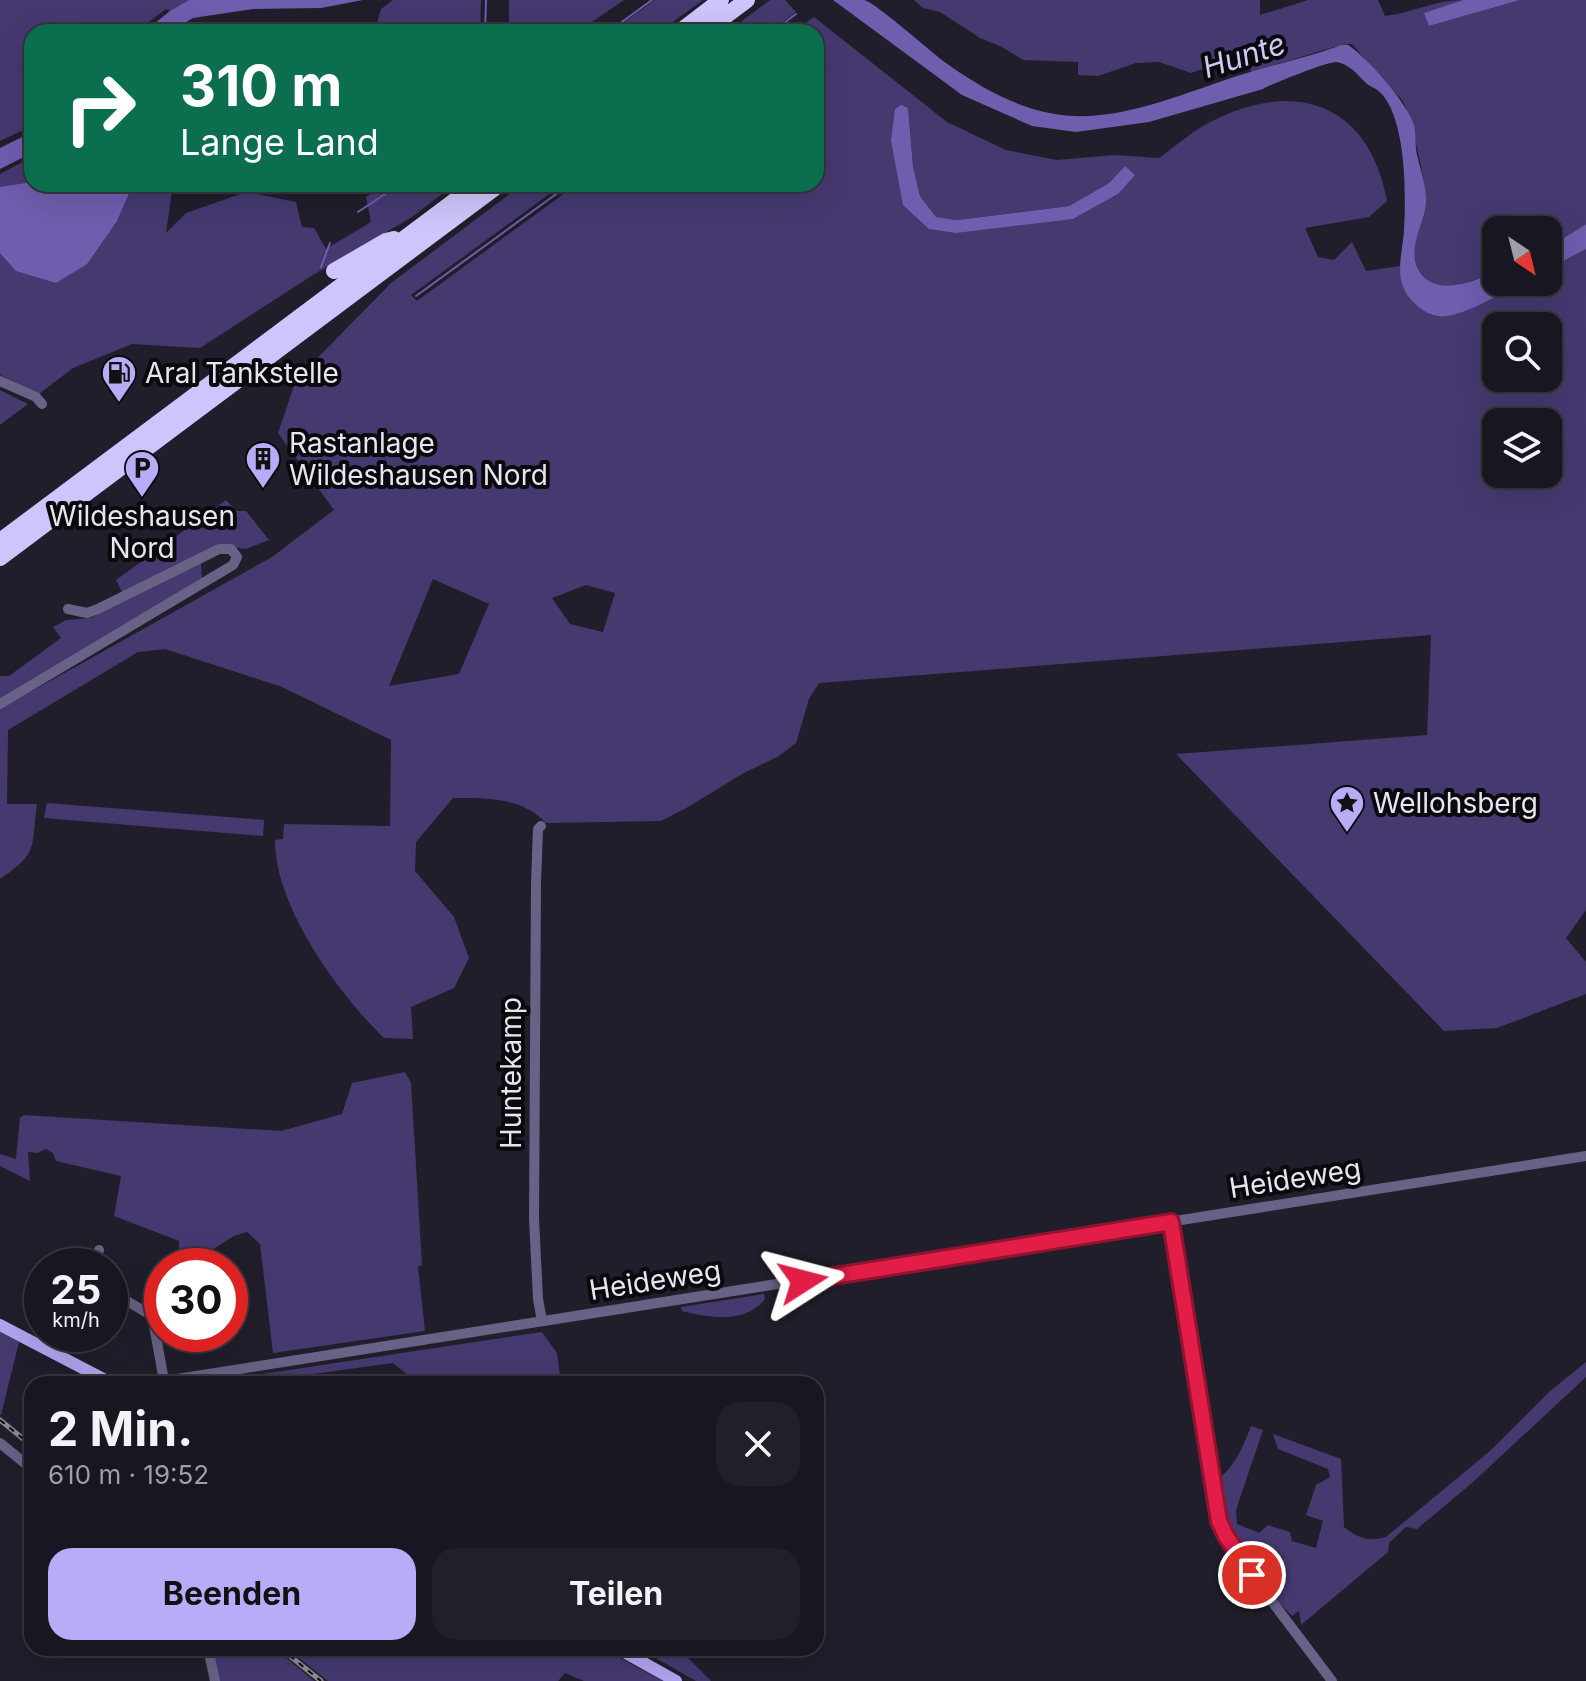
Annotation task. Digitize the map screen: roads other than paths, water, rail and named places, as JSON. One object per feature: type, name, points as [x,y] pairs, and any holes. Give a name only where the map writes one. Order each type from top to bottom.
[{"type":"highway","points":[[690,24],[721,0]]},
{"type":"highway","points":[[715,24],[747,0]]},
{"type":"highway","points":[[0,541],[466,192]]},
{"type":"highway","points":[[0,558],[489,192]]},
{"type":"highway","points":[[334,271],[386,241],[407,237]]},
{"type":"main road","points":[[0,1325],[98,1376]]},
{"type":"main road","points":[[631,1656],[676,1681]]},
{"type":"street","points":[[0,381],[36,397],[42,404]]},
{"type":"street","points":[[0,704],[235,563],[237,557],[231,549],[219,549],[98,609],[87,613],[68,609]]},
{"type":"street","name":"Huntekamp","points":[[541,826],[538,829],[536,883],[534,1219],[542,1321]]},
{"type":"street","name":"Heideweg","points":[[198,1376],[1586,1156]]},
{"type":"street","points":[[1171,1222],[1219,1521],[1252,1575],[1332,1681]]},
{"type":"street","points":[[128,1302],[149,1314],[154,1325],[160,1376]]},
{"type":"street","points":[[0,1443],[24,1462]]},
{"type":"street","points":[[210,1656],[215,1681]]},
{"type":"waterway","points":[[485,24],[486,0]]},
{"type":"waterway","points":[[619,24],[652,0]]},
{"type":"waterway","points":[[783,24],[796,14]]},
{"type":"waterway","points":[[358,212],[388,192]]},
{"type":"waterway","points":[[416,296],[559,192]]},
{"type":"waterway","points":[[321,267],[330,243]]},
{"type":"railway","points":[[0,1420],[24,1440]]},
{"type":"railway","points":[[290,1656],[321,1681]]},
{"type":"place","name":"Aral Tankstelle","points":[[119,404]]},
{"type":"place","name":"Rastanlage Wildeshausen Nord","points":[[263,490]]},
{"type":"place","name":"Wildeshausen Nord","points":[[142,499]]},
{"type":"place","name":"Wellohsberg","points":[[1347,834]]},
{"type":"water label","name":"Hunte","points":[[1244,56]]}]
